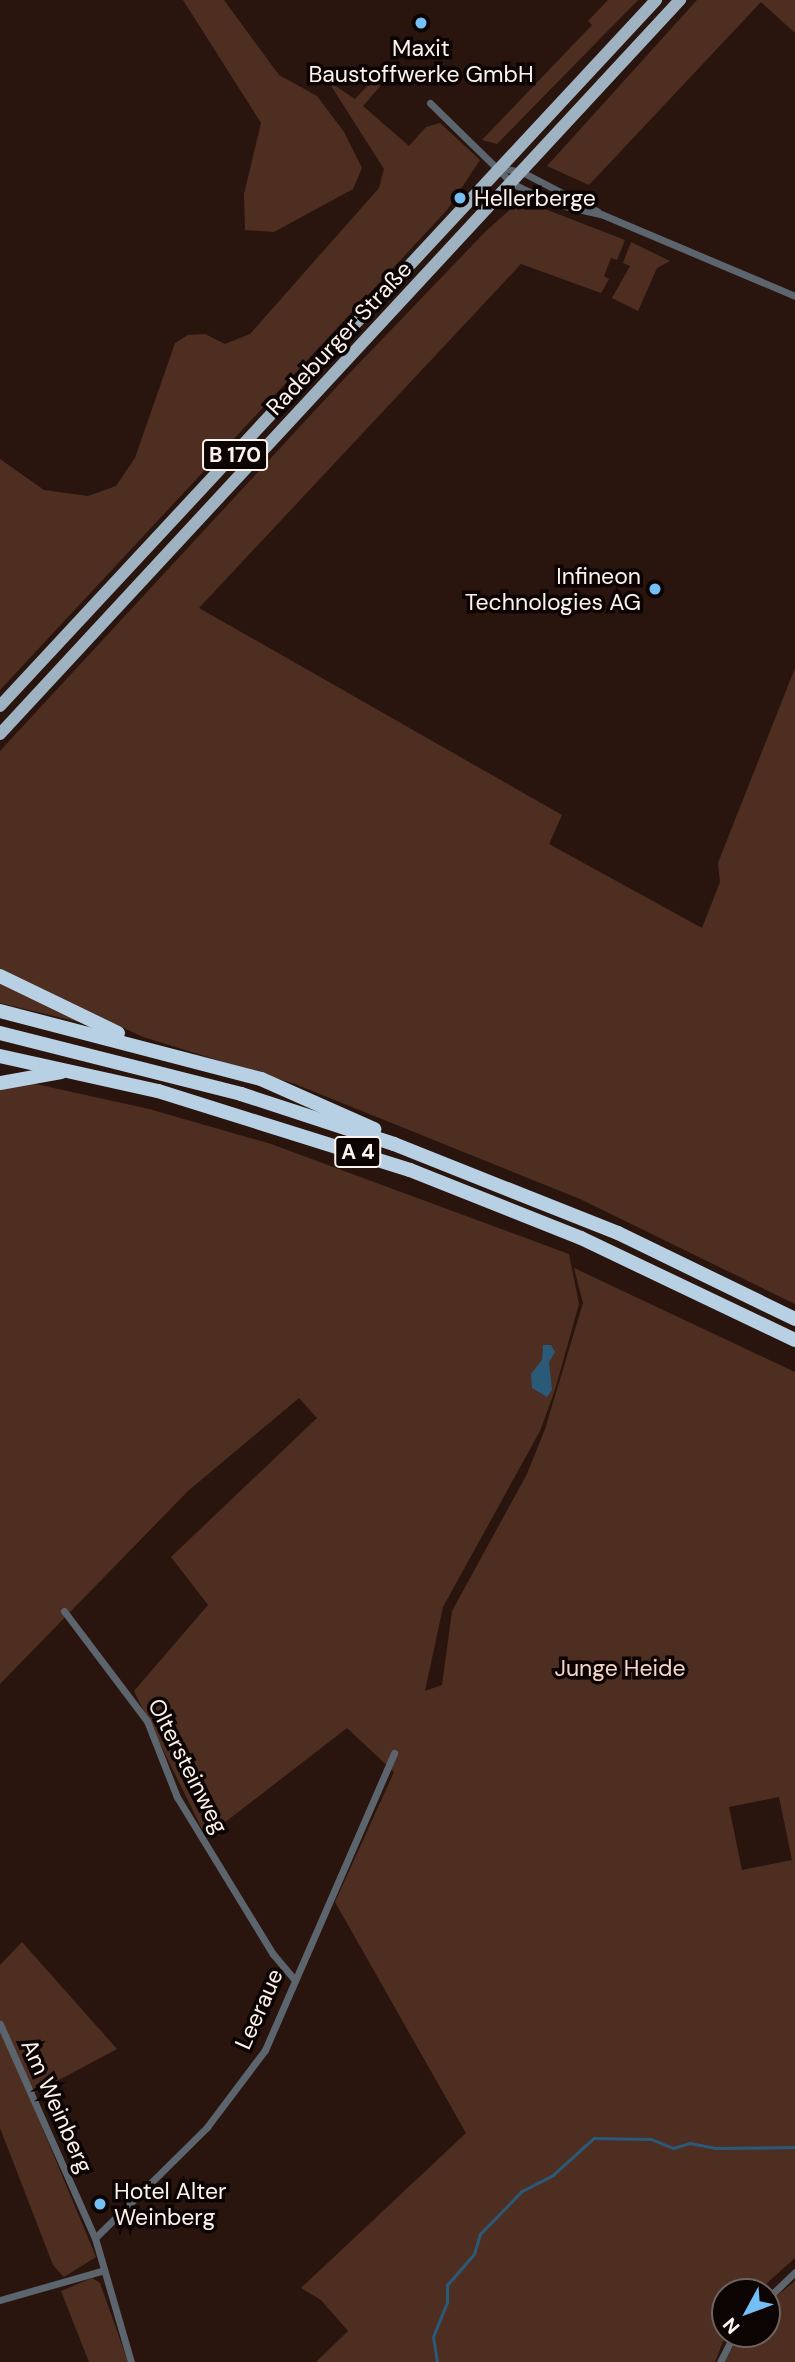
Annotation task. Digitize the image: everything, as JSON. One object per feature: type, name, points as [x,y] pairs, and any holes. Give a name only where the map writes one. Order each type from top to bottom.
[{"type":"highway","points":[[0,976],[148,1047]]},
{"type":"highway","points":[[0,1011],[148,1047],[291,1090],[373,1128],[394,1144]]},
{"type":"highway","name":"A 4","points":[[0,1033],[216,1087],[394,1144],[618,1233],[795,1319]]},
{"type":"highway","name":"A 4","points":[[0,1056],[239,1114],[410,1170],[581,1238],[795,1340]]},
{"type":"highway","points":[[0,1083],[70,1071]]},
{"type":"main road","name":"Radeburger Straße","points":[[0,706],[656,0]]},
{"type":"main road","name":"Radeburger Straße","points":[[0,734],[680,0]]},
{"type":"street","points":[[430,103],[512,183],[565,206],[601,214]]},
{"type":"street","points":[[499,168],[522,172],[601,214],[795,296]]},
{"type":"street","name":"Oltersteinweg","points":[[64,1611],[147,1721],[177,1797],[274,1954],[294,1979]]},
{"type":"street","name":"Leeraue","points":[[95,2238],[238,2090],[265,2050],[394,1753]]},
{"type":"street","name":"Am Weinberg","points":[[0,2024],[95,2238],[101,2271],[131,2362]]},
{"type":"street","points":[[0,2300],[101,2271]]},
{"type":"street","points":[[781,2286],[795,2272]]},
{"type":"green space","points":[[183,0],[224,0],[279,75],[317,96],[344,132],[362,168],[353,189],[274,232],[245,230],[244,194],[261,123]]},
{"type":"green space","points":[[608,0],[638,0],[497,144],[482,140],[592,25],[588,21]]},
{"type":"green space","points":[[697,0],[795,0],[795,33],[761,2],[589,185],[547,166]]},
{"type":"green space","points":[[328,81],[355,99],[372,81],[381,85],[363,106],[409,146],[426,127],[440,123],[480,160],[447,210],[0,690],[0,459],[44,490],[88,496],[116,486],[135,458],[175,343],[188,335],[205,334],[225,344],[250,334],[379,188],[384,169]]},
{"type":"green space","points":[[527,202],[625,240],[617,260],[611,258],[604,276],[609,279],[601,293],[521,264],[199,608],[562,815],[549,844],[702,928],[720,882],[718,863],[795,668],[795,1304],[580,1199],[295,1084],[143,1037],[0,970],[0,751],[344,379],[486,231],[513,207]]},
{"type":"green space","points":[[631,242],[670,261],[657,268],[638,311],[612,298],[630,266],[623,263]]},
{"type":"green space","points":[[0,980],[83,1023],[0,1003]]},
{"type":"green space","name":"Junge Heide","points":[[31,1083],[149,1109],[271,1144],[569,1254],[579,1304],[555,1390],[540,1431],[443,1607],[425,1691],[442,1685],[452,1611],[527,1474],[545,1429],[583,1303],[574,1268],[795,1372],[795,2258],[773,2278],[711,2278],[711,2348],[720,2348],[715,2362],[316,2362],[348,2331],[321,2300],[301,2288],[466,2133],[335,1902],[394,1772],[347,1728],[206,1837],[134,1691],[208,1605],[171,1557],[317,1418],[299,1398],[188,1491],[0,1684],[0,1086]],"holes":[[[779,1797],[792,1860],[742,1870],[729,1807]]]},
{"type":"green space","points":[[22,1942],[117,2049],[29,2096],[96,2257],[64,2277],[53,2265],[0,2128],[0,1965]]},
{"type":"green space","points":[[92,2278],[100,2283],[128,2362],[89,2362],[61,2291]]},
{"type":"green space","points":[[795,2281],[795,2362],[724,2362],[732,2348],[781,2348],[781,2292]]},
{"type":"water","points":[[543,1345],[551,1345],[555,1352],[549,1362],[552,1390],[547,1397],[532,1388],[531,1374],[542,1360]]},
{"type":"waterway","points":[[437,2362],[433,2337],[447,2303],[447,2285],[474,2254],[480,2234],[522,2191],[553,2175],[594,2138],[651,2139],[673,2148],[690,2143],[716,2148],[795,2147]]},
{"type":"place","name":"Maxit Baustoffwerke GmbH","points":[[421,23]]},
{"type":"place","name":"Hellerberge","points":[[460,198]]},
{"type":"place","name":"Infineon Technologies AG","points":[[655,589]]},
{"type":"place","name":"Hotel Alter Weinberg","points":[[100,2204]]}]
